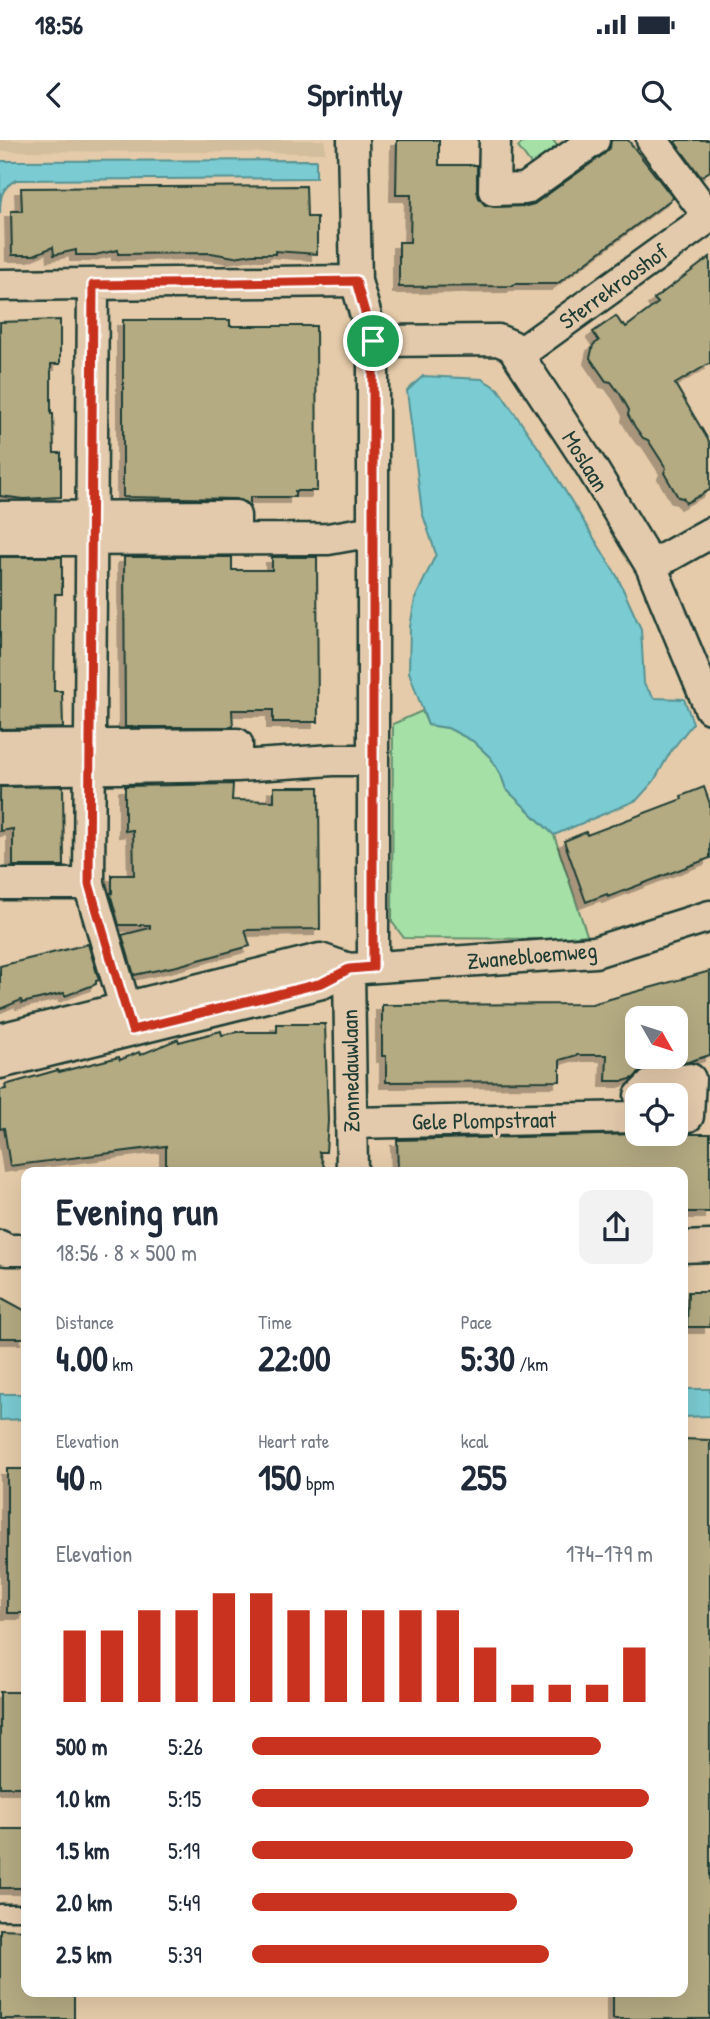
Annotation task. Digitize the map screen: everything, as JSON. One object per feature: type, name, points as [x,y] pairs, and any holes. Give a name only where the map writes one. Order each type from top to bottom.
[{"type":"street","name":"Zonnedauwlaan","points":[[352,1167],[351,1123],[372,760],[373,531],[373,341],[356,281],[353,140]]},
{"type":"street","points":[[495,140],[494,190],[525,189],[594,140]]},
{"type":"street","name":"Sterrekrooshof","points":[[517,355],[710,218],[652,140]]},
{"type":"street","points":[[0,285],[356,281]]},
{"type":"street","points":[[93,285],[89,884],[130,1019]]},
{"type":"street","name":"Moslaan","points":[[373,341],[498,340],[512,346],[590,465],[651,566],[710,708]]},
{"type":"street","points":[[0,517],[92,529],[235,538],[328,539],[373,531]]},
{"type":"street","points":[[0,540],[92,529]]},
{"type":"street","points":[[651,566],[710,533]]},
{"type":"street","points":[[0,746],[90,756],[237,766],[372,760]]},
{"type":"street","points":[[0,770],[90,756]]},
{"type":"street","points":[[0,884],[89,884]]},
{"type":"street","name":"Zwanebloemweg","points":[[0,1063],[130,1019],[229,980],[320,959],[361,968],[595,952],[710,916]]},
{"type":"street","name":"Zwanebloemweg","points":[[0,1039],[130,1019]]},
{"type":"street","name":"Gele Plompstraat","points":[[660,1083],[690,1079],[688,1116]]},
{"type":"street","name":"Gele Plompstraat","points":[[351,1123],[625,1107]]},
{"type":"street","points":[[0,1246],[6,1250],[21,1250]]},
{"type":"street","points":[[688,1247],[710,1246]]},
{"type":"lane","points":[[0,1912],[21,1912]]},
{"type":"shaded area","points":[[0,140],[325,140],[325,153],[0,151]]},
{"type":"green space","points":[[525,140],[553,140],[558,147],[533,167],[518,147]]},
{"type":"green space","points":[[422,711],[428,725],[448,728],[473,741],[491,758],[506,789],[554,835],[587,935],[549,939],[404,938],[392,922],[393,724]]},
{"type":"water","points":[[316,160],[316,178],[16,180],[7,186],[0,203],[0,161]]},
{"type":"water","points":[[423,376],[482,379],[498,389],[542,453],[617,576],[641,629],[644,684],[654,698],[684,699],[693,723],[671,751],[654,781],[637,800],[554,835],[506,789],[491,758],[473,741],[448,728],[428,725],[409,672],[410,627],[415,599],[436,554],[422,512],[407,391]]},
{"type":"water","points":[[688,1389],[710,1389],[710,1416],[688,1417]]},
{"type":"water","points":[[0,1394],[21,1394],[21,1419],[0,1420]]},
{"type":"building","points":[[397,140],[439,140],[439,165],[477,165],[479,198],[485,205],[495,207],[534,204],[604,154],[610,148],[611,140],[628,140],[673,198],[557,284],[399,287],[399,242],[410,242],[411,195],[396,195]]},
{"type":"building","points":[[710,140],[710,171],[701,177],[675,142]]},
{"type":"building","points":[[306,186],[307,217],[317,217],[317,254],[275,251],[275,254],[234,257],[211,253],[118,254],[118,250],[95,255],[76,255],[76,250],[54,255],[53,247],[34,255],[12,255],[11,211],[22,211],[21,188]]},
{"type":"building","points":[[710,257],[710,363],[675,384],[710,443],[710,490],[686,503],[683,498],[678,497],[664,473],[666,468],[648,440],[643,438],[635,427],[620,394],[611,382],[606,381],[590,358],[593,345],[599,341],[593,332],[616,316],[626,327],[658,303],[654,299]]},
{"type":"building","points":[[60,320],[60,364],[51,364],[51,414],[54,453],[61,453],[61,497],[24,499],[0,496],[0,322]]},
{"type":"building","points":[[123,320],[230,320],[230,326],[316,326],[317,491],[295,491],[295,497],[250,497],[250,506],[235,499],[123,497]]},
{"type":"building","points":[[0,557],[62,557],[62,594],[55,594],[54,691],[62,691],[63,728],[0,729]]},
{"type":"building","points":[[124,557],[232,557],[232,570],[272,570],[272,557],[317,557],[318,722],[273,722],[273,710],[232,710],[233,727],[125,727]]},
{"type":"building","points":[[233,784],[232,800],[274,801],[274,787],[319,787],[320,929],[245,930],[250,946],[134,975],[122,935],[150,928],[150,925],[119,925],[110,893],[112,875],[134,875],[133,830],[125,831],[125,786]]},
{"type":"building","points":[[63,786],[64,866],[13,866],[13,829],[0,831],[0,787]]},
{"type":"building","points":[[704,787],[710,804],[710,858],[608,897],[607,894],[586,902],[564,841],[682,799],[681,796]]},
{"type":"building","points":[[88,944],[99,980],[96,984],[65,996],[64,993],[22,1003],[21,1000],[0,1009],[0,966]]},
{"type":"building","points":[[710,971],[710,1055],[688,1062],[688,1006],[625,1006],[625,1069],[645,1069],[634,1078],[606,1081],[607,1055],[577,1055],[560,1060],[560,1081],[386,1082],[386,1056],[382,1056],[382,1005],[592,1004]]},
{"type":"building","points":[[277,1024],[325,1024],[328,1120],[326,1152],[319,1152],[324,1167],[166,1167],[166,1146],[10,1166],[4,1128],[0,1129],[0,1090],[6,1089],[5,1085],[58,1070],[59,1072],[119,1057],[120,1060],[139,1052],[140,1055],[178,1039],[179,1042],[221,1031],[222,1035],[237,1032],[277,1032]]},
{"type":"building","points":[[625,1134],[625,1146],[688,1146],[688,1134],[710,1134],[710,1212],[688,1212],[688,1167],[398,1167],[397,1140]]},
{"type":"building","points":[[688,1292],[710,1292],[710,1327],[688,1327]]},
{"type":"building","points":[[0,1297],[21,1308],[21,1338],[0,1338]]},
{"type":"building","points":[[688,1439],[710,1440],[710,2019],[613,2019],[613,1997],[688,1997]]},
{"type":"building","points":[[7,1469],[21,1469],[21,1613],[7,1613]]},
{"type":"building","points":[[0,1692],[21,1692],[21,1787],[0,1787]]},
{"type":"building","points":[[0,1829],[21,1829],[21,1888],[0,1888]]},
{"type":"building","points":[[0,1929],[21,1930],[21,1997],[74,1997],[74,2019],[0,2019]]},
{"type":"route","points":[[356,281],[373,341],[373,967],[349,969],[322,983],[132,1030],[89,884],[93,285],[356,281]]}]
